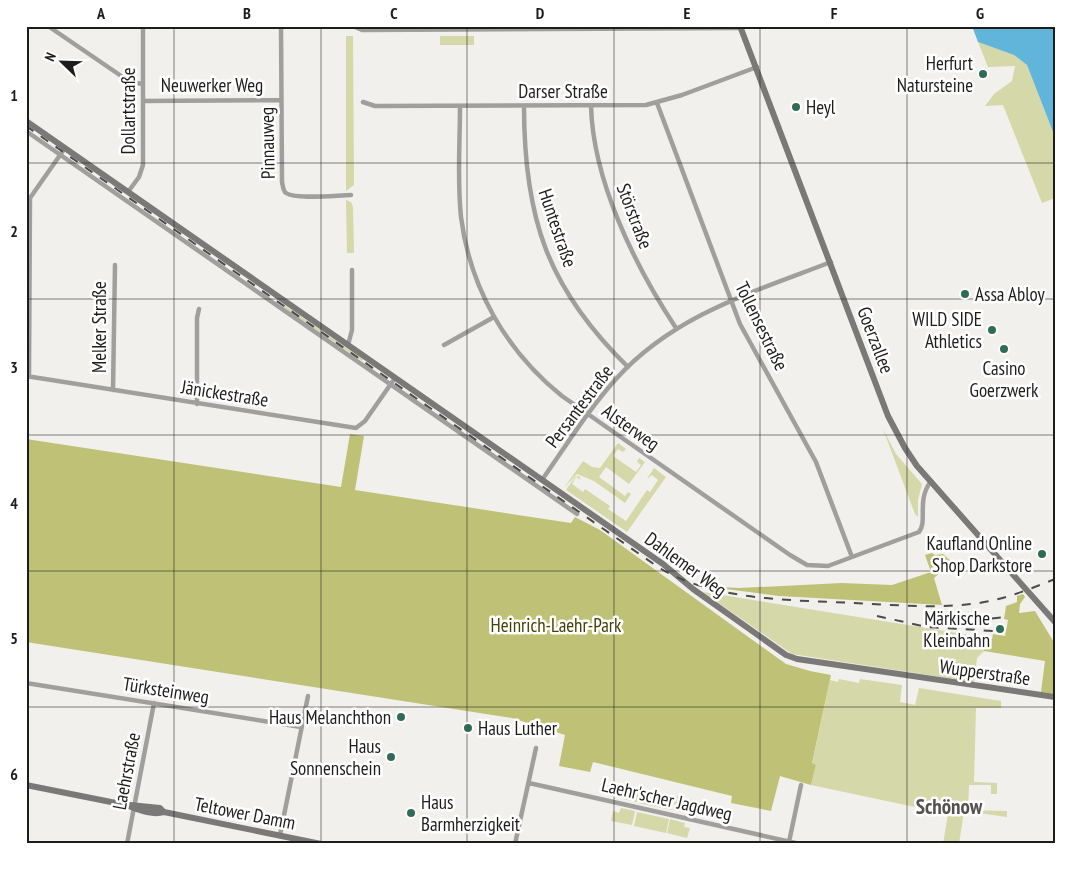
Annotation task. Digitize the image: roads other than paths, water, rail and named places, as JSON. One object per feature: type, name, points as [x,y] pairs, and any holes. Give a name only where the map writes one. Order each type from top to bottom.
[{"type":"main road","name":"Goerzallee","points":[[740,27],[757,67],[888,416],[905,448],[931,481],[1055,622]]},
{"type":"main road","name":"Dahlemer Weg","points":[[27,123],[494,446],[792,657]]},
{"type":"main road","name":"Wupperstraße","points":[[792,657],[1055,697]]},
{"type":"main road","name":"Teltower Damm","points":[[26,785],[127,805],[160,808],[164,812],[321,844]]},
{"type":"street","name":"Neuwerker Weg","points":[[48,26],[130,82],[143,84]]},
{"type":"street","name":"Dollartstraße","points":[[127,192],[142,169],[142,26]]},
{"type":"street","name":"Pinnauweg","points":[[281,26],[284,190],[296,195],[351,195]]},
{"type":"street","points":[[355,28],[740,27]]},
{"type":"street","name":"Darser Straße","points":[[363,102],[375,106],[591,106],[656,103],[757,67]]},
{"type":"street","name":"Neuwerker Weg","points":[[143,101],[282,100]]},
{"type":"street","name":"Tollensestraße","points":[[656,103],[747,338],[816,462],[852,557]]},
{"type":"street","name":"Alsterweg","points":[[460,106],[460,198],[463,227],[473,271],[494,317],[507,339],[547,384],[588,415],[799,562],[820,567],[919,532],[923,525],[923,496],[931,481]]},
{"type":"street","name":"Huntestraße","points":[[524,106],[526,173],[532,205],[544,245],[558,277],[577,308],[596,334],[628,367]]},
{"type":"street","name":"Störstraße","points":[[591,106],[602,169],[618,219],[640,268],[676,328]]},
{"type":"street","points":[[26,131],[525,480],[577,514]]},
{"type":"street","points":[[38,140],[43,133]]},
{"type":"street","points":[[28,376],[28,204],[30,198],[65,148]]},
{"type":"street","points":[[95,179],[100,172]]},
{"type":"street","points":[[122,198],[127,192]]},
{"type":"street","points":[[147,216],[152,209]]},
{"type":"street","points":[[162,226],[167,219]]},
{"type":"street","points":[[187,244],[192,237]]},
{"type":"street","points":[[218,266],[223,258]]},
{"type":"street","name":"Persantestraße","points":[[542,480],[588,415],[628,367],[676,328],[731,300],[831,262]]},
{"type":"street","name":"Melker Straße","points":[[113,390],[115,265]]},
{"type":"street","points":[[348,345],[352,330],[352,270]]},
{"type":"street","points":[[262,297],[268,289]]},
{"type":"street","points":[[279,308],[284,301]]},
{"type":"street","points":[[197,404],[197,318],[199,309]]},
{"type":"street","points":[[444,345],[494,317]]},
{"type":"street","points":[[361,365],[366,358]]},
{"type":"street","name":"Jänickestraße","points":[[28,376],[356,428],[364,421],[395,378]]},
{"type":"street","points":[[410,400],[415,392]]},
{"type":"street","points":[[420,406],[425,399]]},
{"type":"street","points":[[433,416],[438,408]]},
{"type":"street","points":[[446,425],[452,417]]},
{"type":"street","points":[[454,430],[459,422]]},
{"type":"street","points":[[488,454],[494,446]]},
{"type":"street","points":[[525,480],[530,472]]},
{"type":"street","points":[[558,502],[563,495]]},
{"type":"street","name":"Türksteinweg","points":[[26,683],[302,728]]},
{"type":"street","points":[[280,835],[308,696]]},
{"type":"street","name":"Laehrstraße","points":[[127,844],[154,703]]},
{"type":"street","points":[[515,844],[536,748]]},
{"type":"street","name":"Laehr'scher Jagdweg","points":[[529,783],[800,844]]},
{"type":"street","points":[[789,842],[801,785]]},
{"type":"water","points":[[972,26],[1055,26],[1055,137],[1027,65],[1014,55],[978,42]]},
{"type":"railway","points":[[26,126],[658,567],[679,578],[703,587],[753,597],[932,606],[963,605],[999,599],[1055,579]]},
{"type":"railway","points":[[877,616],[927,627],[994,631]]},
{"type":"railway","points":[[956,622],[1006,617]]},
{"type":"place","name":"Herfurt Natursteine","points":[[983,74]]},
{"type":"place","name":"Heyl","points":[[796,107]]},
{"type":"place","name":"Assa Abloy","points":[[965,294]]},
{"type":"place","name":"WILD SIDE Athletics","points":[[992,330]]},
{"type":"place","name":"Casino Goerzwerk","points":[[1004,349]]},
{"type":"place","name":"Kaufland Online Shop Darkstore","points":[[1042,554]]},
{"type":"place","name":"Märkische Kleinbahn","points":[[1000,629]]},
{"type":"place","name":"Haus Melanchthon","points":[[401,717]]},
{"type":"place","name":"Haus Luther","points":[[468,728]]},
{"type":"place","name":"Haus Sonnenschein","points":[[391,757]]},
{"type":"place","name":"Haus Barmherzigkeit","points":[[411,813]]},
{"type":"district","name":"Schönow","points":[[949,807]]},
{"type":"park label","name":"Heinrich-Laehr-Park","points":[[556,625]]}]
